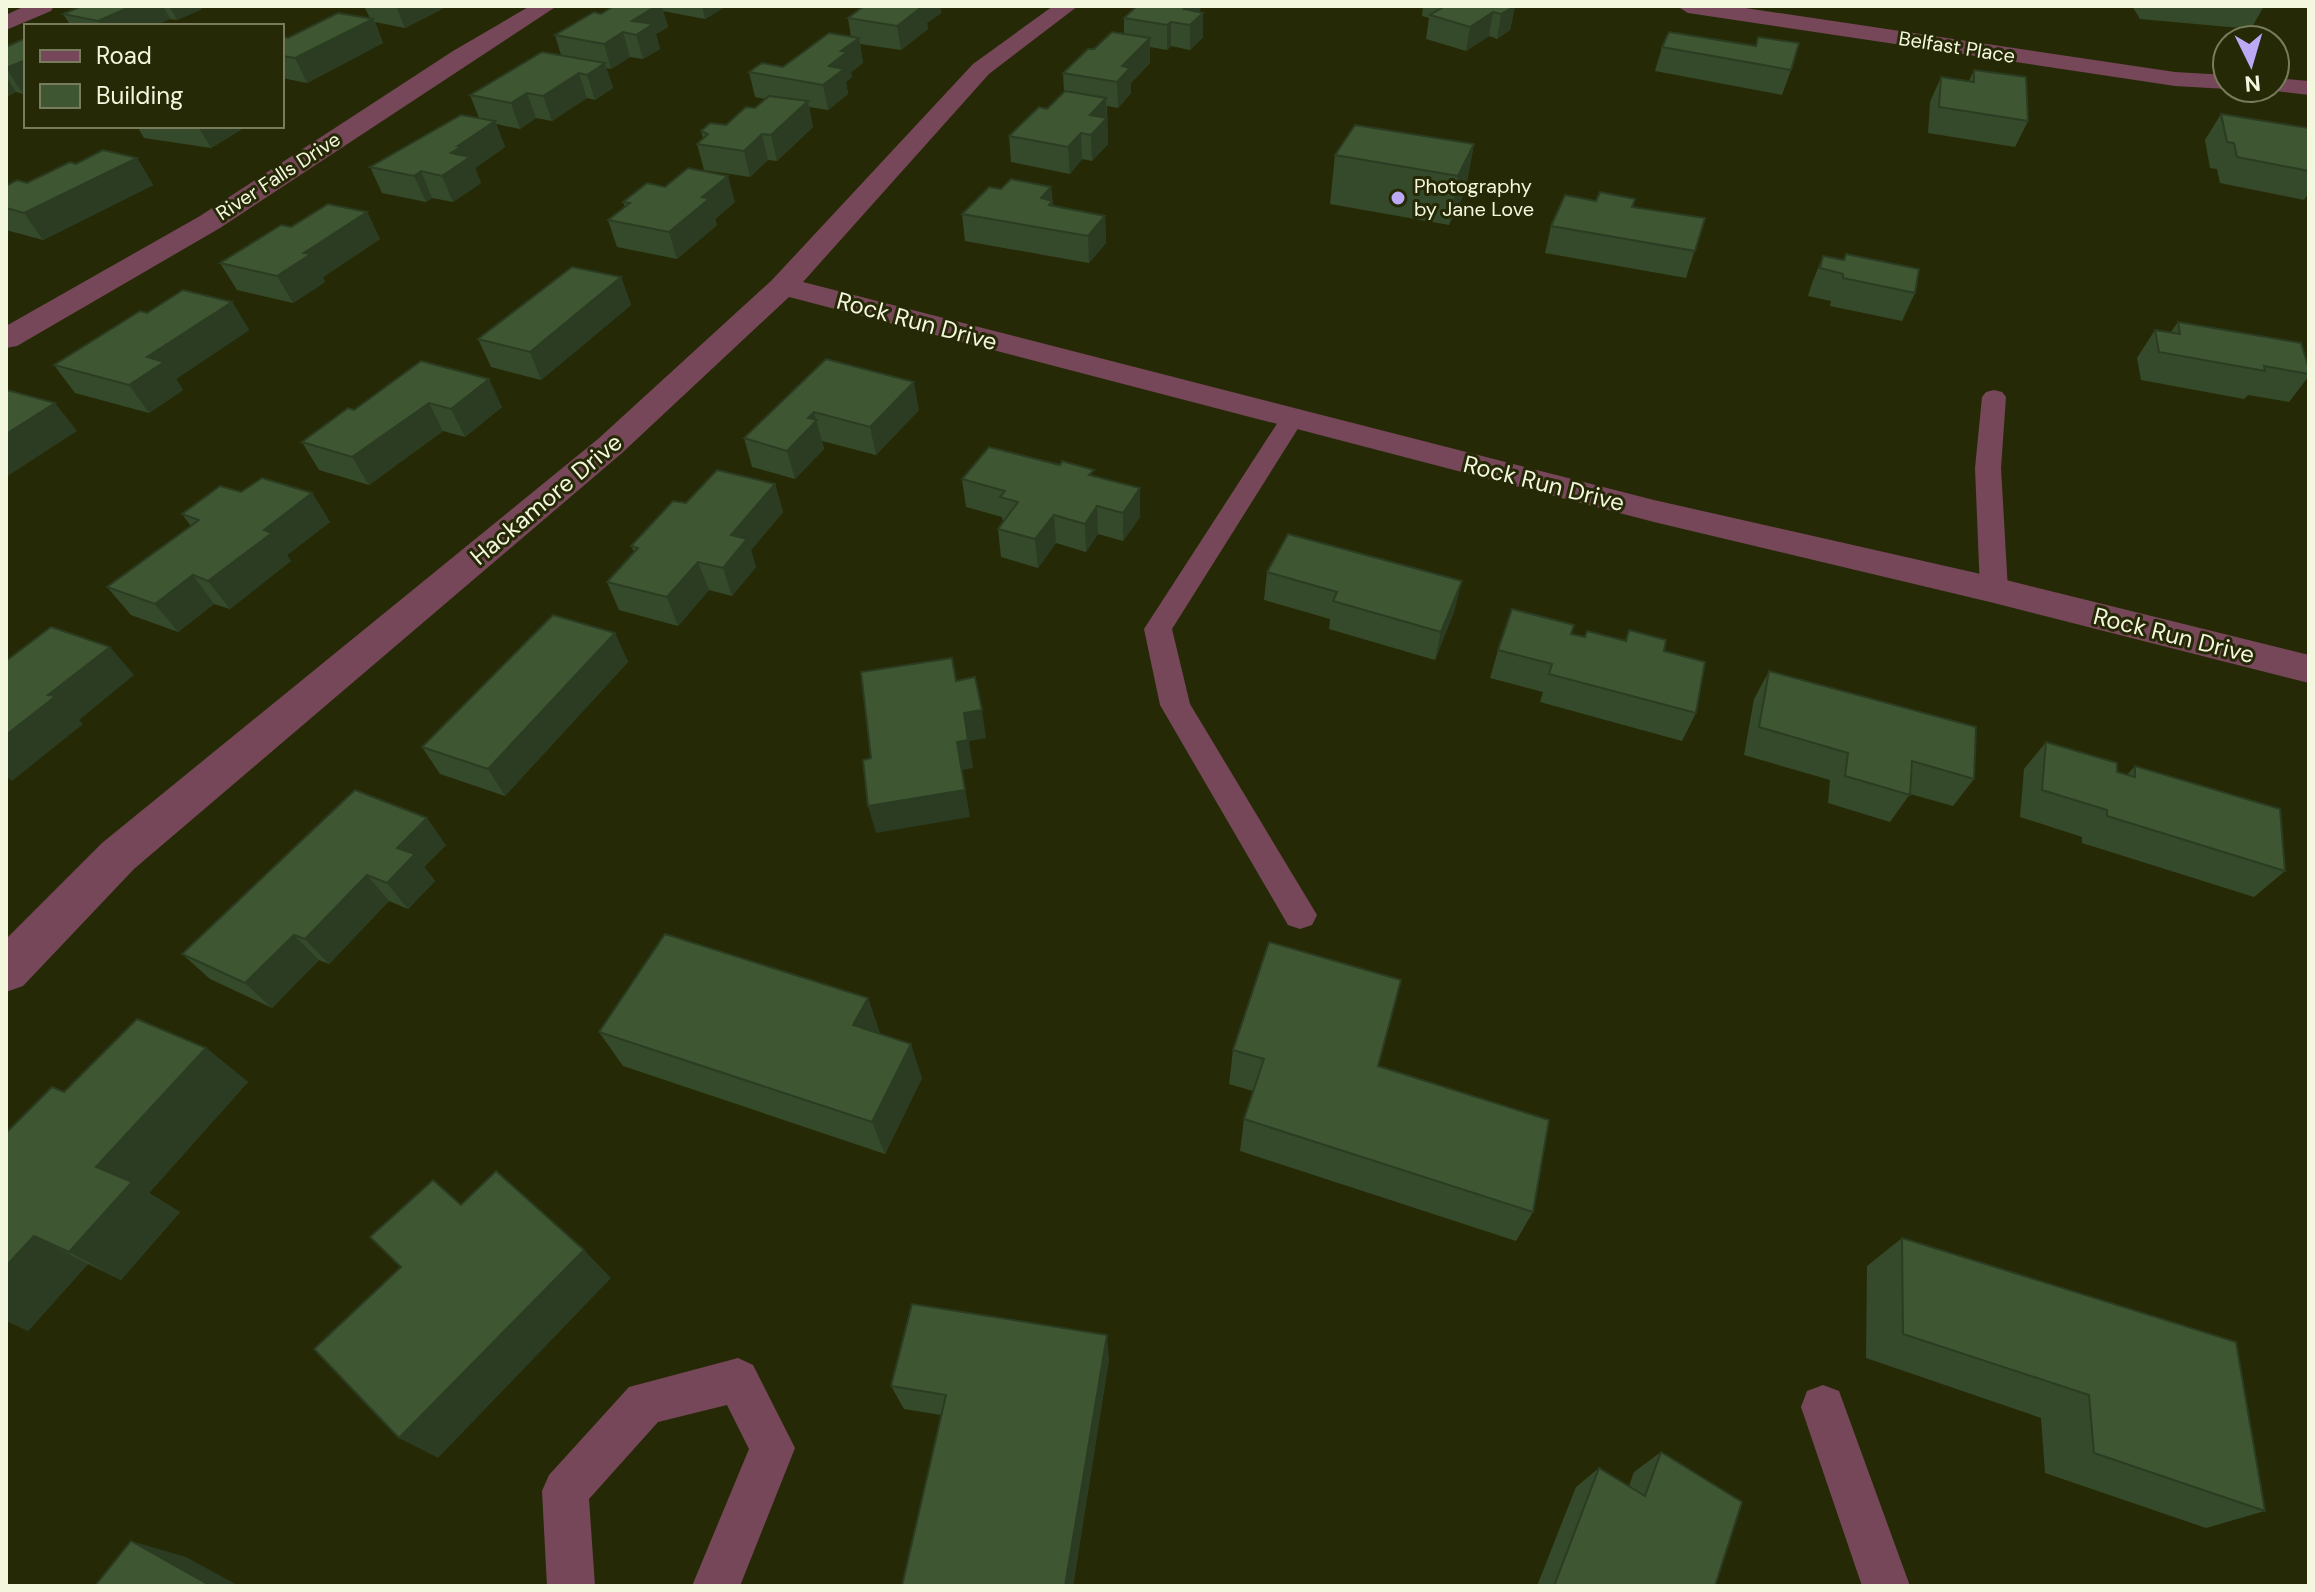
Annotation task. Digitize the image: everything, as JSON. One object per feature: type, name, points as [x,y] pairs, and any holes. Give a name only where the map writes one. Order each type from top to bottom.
[{"type":"street","points":[[6,23],[43,6]]},
{"type":"street","name":"River Falls Drive","points":[[6,339],[210,222],[461,56],[546,6]]},
{"type":"street","name":"Hackamore Drive","points":[[6,971],[118,856],[610,446],[783,286],[981,69],[1067,6]]},
{"type":"street","name":"Belfast Place","points":[[1688,6],[2175,79],[2211,81]]},
{"type":"street","name":"Rock Run Drive","points":[[783,286],[1654,511],[1994,590],[2309,669]]},
{"type":"lane","points":[[1994,397],[1988,468],[1994,590]]},
{"type":"lane","points":[[1292,419],[1158,629],[1175,705],[1300,915]]},
{"type":"lane","points":[[571,1586],[565,1491],[645,1403],[738,1380],[772,1448],[716,1586]]},
{"type":"lane","points":[[1823,1407],[1886,1586]]},
{"type":"building","points":[[82,6],[132,6],[98,21],[63,14]]},
{"type":"building","points":[[614,6],[656,6],[632,21],[653,24],[636,35],[623,32],[604,44],[555,35],[594,12],[601,14]]},
{"type":"building","points":[[864,6],[923,6],[897,26],[848,18]]},
{"type":"building","points":[[1137,6],[1187,6],[1184,9],[1203,13],[1190,25],[1171,22],[1167,25],[1124,18]]},
{"type":"building","points":[[1445,6],[1515,6],[1501,14],[1493,12],[1470,27],[1430,15]]},
{"type":"building","points":[[338,13],[373,19],[295,58],[284,56],[284,37],[288,38]]},
{"type":"building","points":[[1112,32],[1150,38],[1122,66],[1130,68],[1117,82],[1063,73],[1088,49],[1094,49]]},
{"type":"building","points":[[1669,32],[1756,46],[1758,37],[1799,43],[1791,70],[1662,47]]},
{"type":"building","points":[[829,33],[859,38],[841,51],[847,52],[829,66],[844,69],[823,85],[749,72],[762,63],[783,67]]},
{"type":"building","points":[[24,39],[24,61],[6,68],[6,47]]},
{"type":"building","points":[[542,52],[605,63],[587,75],[579,73],[543,96],[527,93],[511,103],[470,95]]},
{"type":"building","points":[[1974,70],[2026,77],[2028,121],[1939,107],[1941,77],[1974,82]]},
{"type":"building","points":[[1065,91],[1106,98],[1090,115],[1107,118],[1091,135],[1081,133],[1068,147],[1009,136],[1039,107],[1047,109]]},
{"type":"building","points":[[769,96],[808,101],[771,135],[762,134],[744,151],[697,144],[708,134],[701,131],[710,123],[726,125],[746,107],[755,108]]},
{"type":"building","points":[[2221,114],[2308,128],[2309,171],[2237,157],[2234,143],[2227,142]]},
{"type":"building","points":[[461,115],[495,121],[451,153],[470,157],[442,176],[421,171],[414,176],[370,167]]},
{"type":"building","points":[[1355,125],[1474,144],[1458,176],[1335,155]]},
{"type":"building","points":[[103,150],[137,158],[24,213],[6,208],[6,186],[17,180],[27,183]]},
{"type":"building","points":[[688,168],[728,176],[702,197],[709,199],[669,232],[608,220],[630,203],[623,202],[647,183],[665,187]]},
{"type":"building","points":[[1011,179],[1051,187],[1041,198],[1052,201],[1049,205],[1105,216],[1088,236],[962,214],[989,187],[1001,189]]},
{"type":"building","points":[[1600,192],[1635,199],[1632,207],[1705,218],[1695,251],[1551,226],[1565,195],[1596,201]]},
{"type":"building","points":[[328,204],[367,212],[304,253],[311,254],[277,276],[220,263],[281,225],[291,227]]},
{"type":"building","points":[[1846,254],[1919,269],[1915,293],[1843,278],[1843,274],[1820,268],[1823,256],[1844,260]]},
{"type":"building","points":[[572,267],[621,277],[530,352],[478,339]]},
{"type":"building","points":[[183,290],[232,302],[147,357],[164,362],[129,385],[54,365],[140,311],[147,313]]},
{"type":"building","points":[[2178,322],[2301,343],[2309,374],[2264,366],[2265,371],[2159,352],[2155,330],[2180,334]]},
{"type":"building","points":[[826,359],[914,382],[870,427],[814,412],[808,418],[817,420],[787,451],[744,438]]},
{"type":"building","points":[[421,361],[489,379],[451,409],[429,403],[352,457],[302,442],[348,408],[354,410]]},
{"type":"building","points":[[7,390],[55,403],[6,434]]},
{"type":"building","points":[[989,447],[1060,465],[1062,461],[1094,470],[1089,475],[1140,488],[1123,513],[1097,506],[1085,524],[1054,515],[1035,539],[998,529],[1018,502],[1000,497],[1005,491],[962,479]]},
{"type":"building","points":[[717,470],[775,484],[731,535],[747,539],[723,568],[698,562],[667,597],[607,582],[638,548],[631,546],[673,501],[686,503]]},
{"type":"building","points":[[262,478],[312,493],[264,530],[272,533],[208,581],[193,575],[155,604],[107,587],[199,520],[182,514],[220,486],[241,492]]},
{"type":"building","points":[[1288,534],[1462,581],[1441,632],[1333,601],[1337,592],[1267,572]]},
{"type":"building","points":[[1512,609],[1574,625],[1571,634],[1585,637],[1587,631],[1626,641],[1629,630],[1666,640],[1664,651],[1705,662],[1696,713],[1549,674],[1552,664],[1498,650]]},
{"type":"building","points":[[553,615],[615,633],[488,769],[422,747]]},
{"type":"building","points":[[51,627],[110,647],[48,695],[56,696],[6,735],[6,661]]},
{"type":"building","points":[[952,658],[956,681],[975,677],[982,710],[964,713],[968,740],[957,742],[965,790],[868,806],[863,760],[871,758],[861,672]]},
{"type":"building","points":[[1769,671],[1976,727],[1974,779],[1912,761],[1910,795],[1845,776],[1848,753],[1759,727]]},
{"type":"building","points":[[2046,742],[2117,763],[2117,772],[2135,777],[2135,766],[2280,809],[2285,871],[2107,816],[2107,810],[2042,790]]},
{"type":"building","points":[[355,790],[427,818],[397,848],[415,854],[387,883],[367,875],[305,939],[294,935],[245,983],[182,954]]},
{"type":"building","points":[[665,934],[868,998],[853,1025],[911,1044],[872,1122],[599,1032]]},
{"type":"building","points":[[1269,942],[1401,980],[1378,1066],[1549,1120],[1533,1212],[1244,1119],[1264,1059],[1233,1050]]},
{"type":"building","points":[[137,1019],[206,1048],[96,1167],[132,1182],[69,1252],[34,1236],[6,1266],[6,1133],[52,1087],[64,1092]]},
{"type":"building","points":[[496,1171],[584,1250],[399,1438],[314,1349],[401,1267],[370,1237],[433,1180],[461,1205]]},
{"type":"building","points":[[1902,1238],[2236,1342],[2265,1511],[2094,1453],[2089,1395],[1903,1334]]},
{"type":"building","points":[[912,1304],[1107,1335],[1065,1586],[902,1586],[946,1395],[891,1386]]},
{"type":"building","points":[[1661,1452],[1742,1502],[1715,1586],[1554,1586],[1599,1468],[1645,1496]]},
{"type":"building","points":[[131,1541],[211,1586],[95,1586]]},
{"type":"place","name":"Photography by Jane Love","points":[[1398,198]]}]
